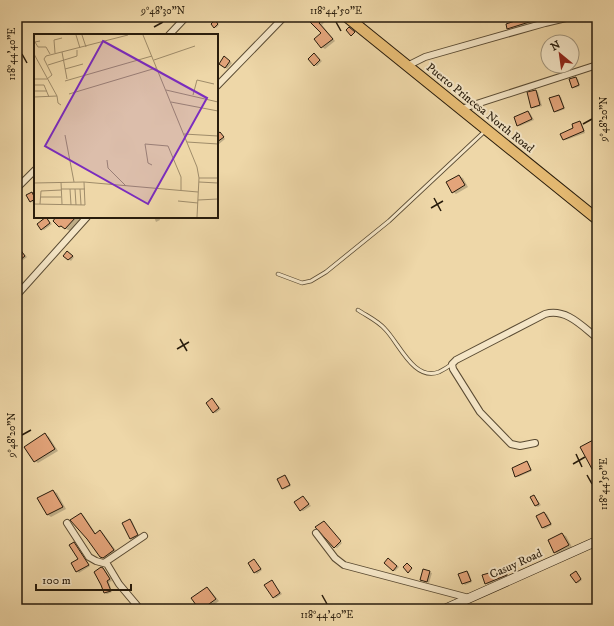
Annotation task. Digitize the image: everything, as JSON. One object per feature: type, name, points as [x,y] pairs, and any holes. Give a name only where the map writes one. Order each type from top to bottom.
[{"type":"main road","name":"Puerto Princesa North Road","points":[[347,17],[597,219]]},
{"type":"street","points":[[170,34],[186,17]]},
{"type":"street","points":[[218,85],[284,17]]},
{"type":"street","points":[[407,66],[425,57],[544,20],[570,17]]},
{"type":"street","points":[[461,109],[597,64]]},
{"type":"street","points":[[17,188],[34,171]]},
{"type":"street","points":[[17,295],[86,218]]},
{"type":"street","points":[[535,443],[520,446],[511,444],[475,406],[453,369],[452,364],[551,312],[565,314],[597,338]]},
{"type":"street","points":[[67,523],[89,557],[104,563],[109,568],[119,584],[140,609]]},
{"type":"street","points":[[316,533],[335,558],[344,565],[470,598]]},
{"type":"street","points":[[104,563],[144,536]]},
{"type":"street","name":"Casuy Road","points":[[445,609],[597,541]]},
{"type":"lane","points":[[278,274],[302,283],[311,281],[326,272],[389,221],[487,130]]},
{"type":"lane","points":[[358,310],[386,330],[416,368],[423,373],[430,374],[438,372],[452,364]]},
{"type":"building","points":[[305,17],[324,17],[319,23],[333,39],[321,48],[314,39],[321,33]]},
{"type":"building","points":[[519,17],[542,18],[507,29],[506,24],[515,21],[514,19]]},
{"type":"building","points":[[215,20],[218,24],[214,28],[211,24]]},
{"type":"building","points":[[349,27],[355,32],[351,36],[346,30]]},
{"type":"building","points":[[314,53],[320,60],[314,66],[308,59]]},
{"type":"building","points":[[224,56],[230,61],[225,68],[219,64]]},
{"type":"building","points":[[576,77],[579,85],[572,88],[569,79]]},
{"type":"building","points":[[536,90],[540,105],[531,108],[527,92]]},
{"type":"building","points":[[559,95],[564,108],[554,112],[549,98]]},
{"type":"building","points":[[528,111],[532,119],[517,126],[514,117]]},
{"type":"building","points":[[580,121],[584,131],[563,140],[560,134],[573,128],[572,124]]},
{"type":"building","points":[[220,132],[224,137],[218,141],[218,133]]},
{"type":"building","points":[[459,175],[465,185],[452,193],[446,182]]},
{"type":"building","points":[[32,192],[34,200],[30,202],[26,195]]},
{"type":"building","points":[[45,218],[47,218],[50,223],[41,230],[37,224]]},
{"type":"building","points":[[55,218],[75,218],[65,229],[61,226],[59,227],[53,221]]},
{"type":"building","points":[[17,245],[25,256],[20,260],[17,256]]},
{"type":"building","points":[[67,251],[73,256],[68,260],[63,256]]},
{"type":"building","points":[[212,398],[219,408],[213,413],[206,403]]},
{"type":"building","points":[[45,433],[55,449],[34,462],[24,447]]},
{"type":"building","points":[[597,438],[597,466],[592,469],[580,447]]},
{"type":"building","points":[[527,461],[531,470],[515,477],[512,468]]},
{"type":"building","points":[[285,475],[290,485],[282,489],[277,479]]},
{"type":"building","points":[[53,490],[63,507],[47,515],[37,498]]},
{"type":"building","points":[[534,495],[539,504],[535,506],[530,497]]},
{"type":"building","points":[[303,496],[309,504],[300,511],[294,502]]},
{"type":"building","points":[[544,512],[551,524],[542,528],[536,516]]},
{"type":"building","points":[[81,513],[95,534],[100,530],[114,550],[103,558],[100,557],[87,539],[70,520]]},
{"type":"building","points":[[130,519],[138,535],[130,539],[122,523]]},
{"type":"building","points":[[324,521],[341,541],[334,548],[315,527]]},
{"type":"building","points":[[562,533],[569,545],[554,553],[548,540]]},
{"type":"building","points":[[74,542],[89,565],[76,572],[71,563],[78,559],[69,545]]},
{"type":"building","points":[[388,558],[397,566],[393,571],[384,563]]},
{"type":"building","points":[[254,559],[261,569],[254,573],[248,563]]},
{"type":"building","points":[[407,563],[412,568],[408,573],[403,567]]},
{"type":"building","points":[[101,567],[110,579],[107,581],[111,591],[104,593],[94,572]]},
{"type":"building","points":[[423,569],[430,571],[427,582],[420,580]]},
{"type":"building","points":[[467,571],[471,581],[462,584],[458,574]]},
{"type":"building","points":[[576,571],[581,579],[576,583],[570,575]]},
{"type":"building","points":[[506,572],[507,575],[485,584],[482,575],[489,573],[490,576]]},
{"type":"building","points":[[272,580],[280,593],[273,598],[264,585]]},
{"type":"building","points":[[207,587],[216,599],[202,609],[199,609],[191,598]]}]
